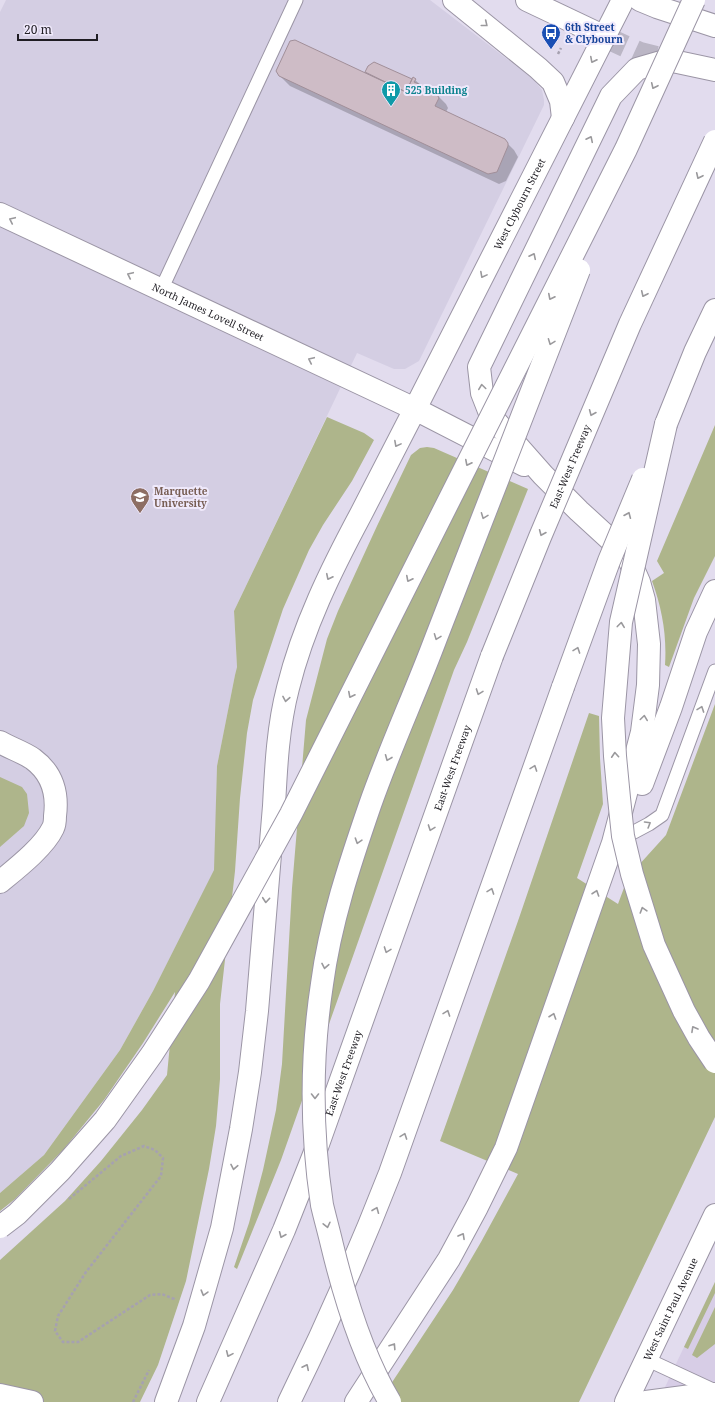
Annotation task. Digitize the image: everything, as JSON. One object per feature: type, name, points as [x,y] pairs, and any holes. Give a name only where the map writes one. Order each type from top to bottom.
[{"type":"main road","points":[[454,0],[538,68],[553,82],[561,101],[563,118]]},
{"type":"main road","points":[[527,0],[605,36]]},
{"type":"main road","name":"West Clybourn Street","points":[[166,1402],[194,1326],[222,1228],[241,1129],[250,1072],[257,1011],[274,806],[275,772],[287,689],[302,641],[316,604],[346,542],[623,0]]},
{"type":"main road","points":[[640,0],[715,26]]},
{"type":"main road","points":[[0,1227],[16,1214],[60,1171],[105,1120],[152,1054],[199,981],[291,814],[626,149],[694,0]]},
{"type":"main road","points":[[356,1402],[449,1259],[506,1148],[613,843],[642,732],[648,684],[649,644],[644,600],[639,582],[627,555],[579,511],[543,475],[491,416],[482,393],[479,367],[611,96],[637,69],[668,60],[715,70]]},
{"type":"main road","name":"East-West Freeway","points":[[208,1402],[284,1230],[317,1147],[492,656],[540,537],[630,324],[715,141]]},
{"type":"main road","points":[[390,1402],[361,1340],[338,1273],[323,1207],[317,1156],[314,1098],[315,1039],[322,982],[332,932],[345,882],[370,804],[626,149]]},
{"type":"main road","name":"North James Lovell Street","points":[[0,214],[415,409],[543,475]]},
{"type":"main road","points":[[289,1402],[320,1340],[357,1255],[390,1173],[609,561],[695,352],[715,310]]},
{"type":"main road","points":[[666,424],[622,622],[613,718],[616,763],[624,836],[632,874],[654,945],[684,1011],[699,1038],[715,1062]]},
{"type":"main road","points":[[613,843],[638,795],[671,707],[696,632],[713,604]]},
{"type":"main road","points":[[0,742],[33,759],[48,775],[54,787],[57,802],[54,827],[39,848],[0,882]]},
{"type":"main road","name":"West Saint Paul Avenue","points":[[626,1402],[715,1215]]},
{"type":"main road","points":[[646,1402],[715,1394]]},
{"type":"main road","points":[[0,1395],[32,1402]]},
{"type":"lane","points":[[161,290],[296,0]]},
{"type":"lane","points":[[613,843],[649,824],[662,815],[715,671]]},
{"type":"lane","points":[[646,1359],[715,1391]]},
{"type":"path","points":[[68,1200],[121,1156],[127,1153],[144,1146],[155,1150],[163,1158],[161,1176],[86,1272],[58,1316],[55,1331],[63,1342],[78,1342],[150,1295],[162,1294],[174,1299],[176,1305]]},
{"type":"path","points":[[133,1402],[150,1369]]},
{"type":"shaded area","name":"Marquette University","points":[[6,0],[430,0],[533,79],[542,90],[544,105],[419,361],[405,369],[394,369],[357,353],[234,611],[237,667],[217,766],[215,870],[153,991],[120,1050],[44,1155],[0,1193],[0,12]]},
{"type":"shaded area","points":[[715,1282],[715,1402],[658,1402],[684,1347]]},
{"type":"green space","points":[[327,417],[364,433],[374,440],[352,481],[323,525],[309,550],[283,609],[253,700],[247,733],[240,798],[235,871],[220,1004],[220,1079],[216,1126],[209,1169],[186,1281],[158,1365],[140,1402],[0,1402],[0,1260],[65,1201],[101,1161],[142,1110],[167,1075],[175,992],[143,1043],[104,1100],[63,1150],[15,1199],[0,1211],[0,1193],[44,1155],[120,1050],[153,991],[214,870],[217,766],[237,667],[234,611]]},
{"type":"green space","points":[[715,425],[715,556],[694,598],[669,667],[665,665],[663,622],[659,601],[652,581],[664,573],[657,561]]},
{"type":"green space","points":[[420,448],[434,448],[528,489],[467,642],[454,670],[281,1160],[237,1269],[234,1267],[249,1223],[263,1170],[276,1110],[282,1064],[292,888],[306,720],[327,639],[338,611],[411,455]]},
{"type":"green space","points":[[715,704],[715,1117],[579,1402],[379,1402],[453,1290],[518,1174],[440,1141],[518,921],[589,713],[599,716],[603,804],[577,878],[618,904],[628,877],[666,835]]},
{"type":"green space","points":[[0,777],[22,787],[27,794],[29,813],[24,826],[0,847]]},
{"type":"green space","points":[[715,1282],[715,1293],[688,1349],[684,1347]]},
{"type":"green space","points":[[715,1307],[715,1344],[697,1358],[692,1355]]},
{"type":"building","name":"525 Building","points":[[295,40],[406,92],[413,77],[416,79],[414,82],[435,91],[439,98],[435,106],[505,139],[508,146],[497,172],[488,174],[279,76],[276,71],[290,41]]},
{"type":"building","points":[[374,62],[412,79],[406,92],[365,72],[368,66]]},
{"type":"tunnel","points":[[605,37],[640,53],[668,60]]},
{"type":"place","name":"6th Street & Clybourn","points":[[551,50]]},
{"type":"place","name":"525 Building","points":[[391,107]]},
{"type":"place","name":"Marquette University","points":[[140,514]]}]
